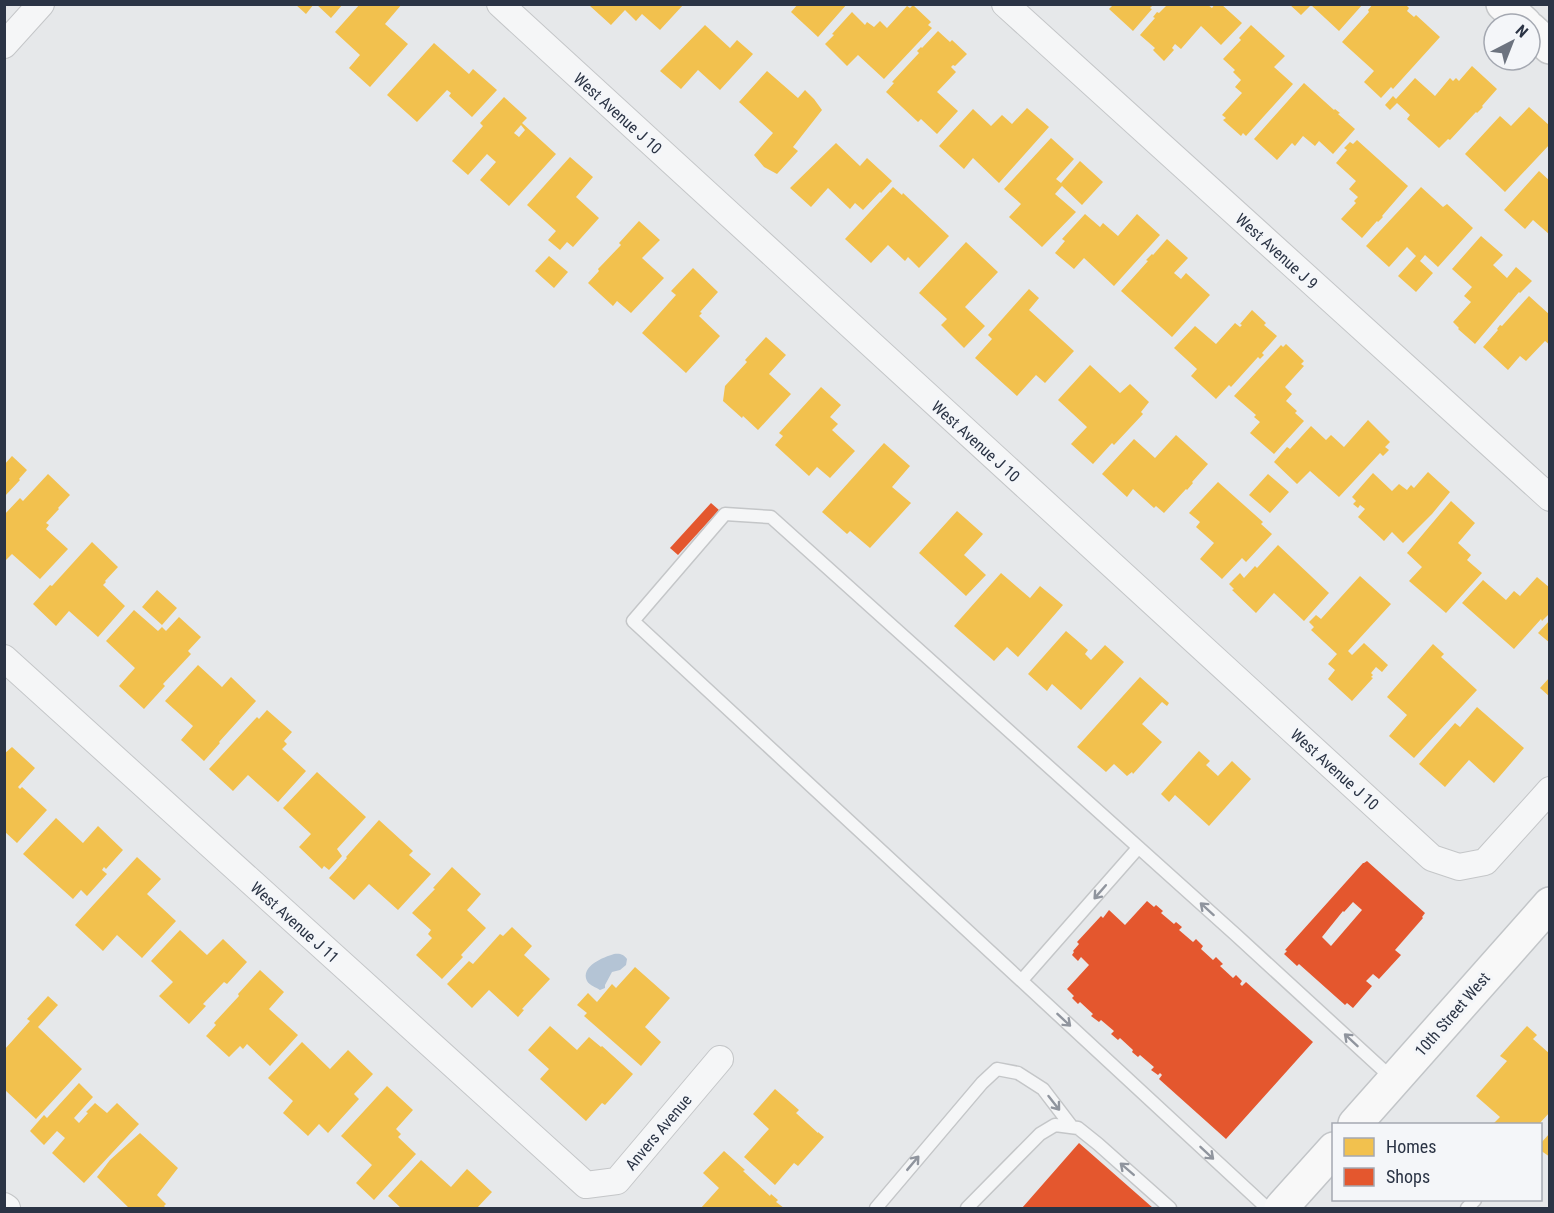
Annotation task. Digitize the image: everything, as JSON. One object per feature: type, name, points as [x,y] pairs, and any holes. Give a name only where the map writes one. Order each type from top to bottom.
[{"type":"main road","name":"10th Street West","points":[[1357,1123],[1550,904]]},
{"type":"main road","points":[[1281,1209],[1332,1151]]},
{"type":"street","points":[[4,45],[41,4]]},
{"type":"street","name":"West Avenue J 10","points":[[500,4],[1432,858],[1459,867],[1485,862],[1550,790]]},
{"type":"street","name":"West Avenue J 9","points":[[1005,4],[1550,498]]},
{"type":"street","name":"West Avenue J 11","points":[[4,658],[585,1185]]},
{"type":"street","name":"Anvers Avenue","points":[[585,1185],[617,1181],[720,1059]]},
{"type":"lane","points":[[1267,1209],[633,621],[725,514],[771,517],[1394,1080]]},
{"type":"lane","points":[[1022,981],[1138,848]]},
{"type":"lane","points":[[876,1209],[982,1083],[997,1069],[1018,1072],[1043,1089],[1072,1127]]},
{"type":"lane","points":[[966,1209],[1040,1134],[1054,1125],[1078,1128],[1170,1209]]},
{"type":"water","points":[[614,954],[624,956],[627,959],[626,965],[612,972],[605,988],[600,990],[587,981],[587,971],[594,963]]},
{"type":"building: Homes","points":[[295,4],[314,4],[306,14]]},
{"type":"building: Homes","points":[[316,4],[343,4],[331,18]]},
{"type":"building: Homes","points":[[360,4],[402,4],[385,24],[408,44],[370,87],[349,68],[360,55],[335,32]]},
{"type":"building: Homes","points":[[592,4],[684,4],[660,30],[642,14],[636,21],[625,10],[611,25],[590,6]]},
{"type":"building: Homes","points":[[798,4],[847,4],[818,37],[791,12]]},
{"type":"building: Homes","points":[[1215,4],[1221,4],[1242,23],[1221,45],[1201,26],[1181,49],[1175,44],[1172,48],[1174,50],[1164,61],[1153,50],[1155,48],[1140,35],[1155,18],[1153,17],[1157,12],[1159,13],[1167,5],[1208,5],[1212,8]]},
{"type":"building: Homes","points":[[1289,4],[1363,4],[1339,31],[1311,5],[1301,15]]},
{"type":"building: Homes","points":[[1373,4],[1375,6],[1376,4],[1405,4],[1409,8],[1407,11],[1414,17],[1416,15],[1440,37],[1393,89],[1391,87],[1381,98],[1364,82],[1374,71],[1342,42],[1369,12]]},
{"type":"building: Homes","points":[[913,5],[931,22],[928,25],[932,28],[884,79],[858,55],[847,66],[825,44],[852,12],[865,25],[867,22],[874,27],[880,21],[887,28],[907,6],[910,8]]},
{"type":"building: Homes","points":[[1113,5],[1153,5],[1133,31],[1109,9]]},
{"type":"building: Homes","points":[[705,25],[730,48],[737,40],[753,54],[720,90],[698,70],[681,89],[660,71]]},
{"type":"building: Homes","points":[[1251,25],[1285,56],[1274,67],[1293,84],[1246,136],[1243,133],[1241,136],[1223,120],[1226,118],[1222,115],[1242,93],[1235,87],[1241,80],[1233,72],[1235,70],[1223,59],[1241,40],[1239,38]]},
{"type":"building: Homes","points":[[938,31],[967,54],[951,67],[956,72],[937,92],[958,111],[937,134],[921,119],[918,122],[886,92],[894,83],[892,82],[919,53],[917,51]]},
{"type":"building: Homes","points":[[434,43],[469,74],[473,69],[497,90],[472,117],[449,96],[451,93],[447,90],[417,122],[387,95]]},
{"type":"building: Homes","points":[[1472,66],[1497,89],[1483,107],[1439,148],[1407,119],[1410,115],[1397,103],[1390,110],[1385,105],[1393,96],[1396,99],[1415,78],[1435,96],[1450,78],[1453,81],[1456,78],[1459,81]]},
{"type":"building: Homes","points":[[767,71],[798,98],[805,90],[822,110],[793,147],[798,151],[777,174],[764,167],[754,155],[773,133],[739,102]]},
{"type":"building: Homes","points":[[1304,83],[1340,113],[1338,114],[1355,129],[1333,154],[1319,141],[1315,146],[1303,136],[1295,146],[1292,143],[1277,160],[1254,139]]},
{"type":"building: Homes","points":[[504,97],[527,118],[522,123],[556,154],[509,206],[480,180],[496,162],[487,154],[468,175],[452,161],[483,126],[480,123]],"holes":[[[521,125],[525,130],[519,137],[514,133]]]},
{"type":"building: Homes","points":[[1529,107],[1550,126],[1550,144],[1505,192],[1465,154],[1500,116],[1511,126]]},
{"type":"building: Homes","points":[[1027,108],[1049,127],[999,183],[973,158],[964,169],[939,146],[973,109],[991,126],[1002,115],[1012,124]]},
{"type":"building: Homes","points":[[1051,138],[1074,159],[1056,179],[1061,183],[1080,161],[1103,182],[1082,205],[1062,186],[1055,194],[1076,212],[1042,247],[1009,217],[1021,204],[1004,189]]},
{"type":"building: Homes","points":[[1357,140],[1408,186],[1383,217],[1362,238],[1341,219],[1356,203],[1354,201],[1358,197],[1349,189],[1356,181],[1336,163],[1347,150],[1344,148],[1350,142],[1353,144]]},
{"type":"building: Homes","points":[[836,143],[860,166],[867,158],[892,181],[863,210],[855,203],[850,209],[828,188],[811,207],[790,188]]},
{"type":"building: Homes","points":[[570,157],[593,177],[576,197],[599,218],[573,247],[567,242],[560,250],[548,240],[556,231],[527,205]]},
{"type":"building: Homes","points":[[1539,171],[1550,181],[1550,235],[1533,220],[1525,229],[1504,210]]},
{"type":"building: Homes","points":[[893,187],[902,195],[903,193],[949,236],[919,268],[908,257],[905,261],[888,245],[871,263],[845,239]]},
{"type":"building: Homes","points":[[1421,187],[1443,207],[1447,204],[1473,228],[1438,267],[1425,255],[1420,261],[1433,273],[1416,292],[1398,276],[1416,256],[1407,247],[1389,267],[1366,246]]},
{"type":"building: Homes","points":[[1085,214],[1100,227],[1103,223],[1118,236],[1137,214],[1160,235],[1114,286],[1084,258],[1074,269],[1055,253],[1065,241],[1062,239]]},
{"type":"building: Homes","points":[[639,221],[660,240],[642,258],[664,278],[631,313],[617,301],[613,306],[588,283]]},
{"type":"building: Homes","points":[[1481,236],[1503,255],[1493,265],[1507,278],[1516,267],[1532,281],[1519,292],[1475,344],[1453,322],[1471,302],[1464,296],[1472,287],[1452,269]]},
{"type":"building: Homes","points":[[1167,239],[1188,258],[1174,273],[1181,279],[1186,273],[1210,295],[1172,337],[1121,291],[1148,261],[1146,260]]},
{"type":"building: Homes","points":[[966,242],[998,272],[965,307],[985,326],[964,348],[941,325],[947,319],[919,293]]},
{"type":"building: Homes","points":[[549,256],[568,272],[554,288],[535,271]]},
{"type":"building: Homes","points":[[693,268],[718,292],[699,316],[720,336],[686,373],[642,333],[676,295],[671,291]]},
{"type":"building: Homes","points":[[1029,289],[1039,298],[1029,310],[1074,351],[1045,383],[1036,375],[1017,396],[975,358],[992,339],[988,335]]},
{"type":"building: Homes","points":[[1529,296],[1550,315],[1550,345],[1545,341],[1526,361],[1520,356],[1508,370],[1483,347],[1500,325],[1502,326]]},
{"type":"building: Homes","points":[[1252,310],[1277,336],[1262,353],[1264,355],[1260,359],[1258,357],[1231,387],[1229,385],[1216,399],[1191,376],[1197,369],[1174,348],[1195,326],[1216,344],[1235,323],[1240,327]]},
{"type":"building: Homes","points":[[766,337],[786,355],[769,374],[791,394],[758,430],[723,401],[725,386]]},
{"type":"building: Homes","points":[[1286,344],[1304,361],[1301,364],[1304,366],[1285,387],[1292,394],[1286,401],[1304,421],[1274,454],[1250,433],[1260,422],[1254,417],[1256,415],[1234,396],[1281,345],[1283,347]]},
{"type":"building: Homes","points":[[1090,365],[1120,393],[1130,384],[1149,402],[1141,412],[1143,414],[1093,464],[1071,444],[1087,427],[1058,400]]},
{"type":"building: Homes","points":[[821,387],[841,405],[830,417],[838,424],[832,430],[855,451],[830,478],[817,467],[809,476],[775,445],[783,436],[779,433]]},
{"type":"building: Homes","points":[[1368,420],[1390,442],[1385,447],[1389,450],[1383,456],[1380,453],[1339,497],[1310,471],[1297,484],[1274,462],[1287,447],[1290,449],[1311,426],[1326,440],[1331,435],[1344,447]]},
{"type":"building: Homes","points":[[1176,435],[1208,464],[1164,513],[1156,506],[1154,508],[1133,489],[1127,497],[1102,474],[1134,439],[1155,458]]},
{"type":"building: Homes","points":[[884,443],[910,466],[892,487],[911,503],[870,548],[850,531],[847,534],[822,512]]},
{"type":"building: Homes","points":[[12,456],[27,470],[4,497],[4,465]]},
{"type":"building: Homes","points":[[1428,472],[1450,492],[1403,543],[1392,532],[1384,541],[1358,517],[1365,509],[1353,504],[1356,501],[1352,497],[1373,473],[1392,491],[1399,484],[1407,490],[1411,485],[1414,488]]},
{"type":"building: Homes","points":[[48,474],[70,495],[46,523],[49,525],[46,529],[68,549],[40,579],[12,554],[4,562],[4,515],[20,498],[23,501]]},
{"type":"building: Homes","points":[[1268,474],[1289,492],[1270,513],[1249,495]]},
{"type":"building: Homes","points":[[1218,482],[1263,522],[1261,524],[1272,534],[1246,562],[1242,558],[1222,579],[1200,559],[1214,543],[1196,527],[1200,522],[1189,513]]},
{"type":"building: Homes","points":[[1451,501],[1475,523],[1458,543],[1471,555],[1467,560],[1482,573],[1446,613],[1409,581],[1422,567],[1407,553]]},
{"type":"building: Homes","points":[[957,511],[983,534],[964,555],[986,575],[966,596],[919,553]]},
{"type":"building: Homes","points":[[92,542],[118,567],[103,585],[125,606],[98,637],[69,611],[56,626],[33,604]]},
{"type":"building: Homes","points":[[1278,545],[1329,593],[1304,621],[1274,593],[1256,613],[1232,590],[1234,589],[1229,584],[1240,573],[1244,578],[1255,566],[1257,568]]},
{"type":"building: Homes","points":[[1001,573],[1030,598],[1040,586],[1063,605],[1018,657],[1007,647],[994,661],[954,626]]},
{"type":"building: Homes","points":[[1360,576],[1391,604],[1348,651],[1352,655],[1364,643],[1388,665],[1382,672],[1376,667],[1371,673],[1373,678],[1352,701],[1328,679],[1335,670],[1328,664],[1337,654],[1311,630],[1314,627],[1309,622],[1316,615],[1321,619]]},
{"type":"building: Homes","points":[[1537,577],[1550,588],[1550,613],[1542,621],[1541,619],[1514,649],[1462,603],[1483,580],[1506,600],[1514,591],[1520,596]]},
{"type":"building: Homes","points":[[157,590],[177,608],[162,625],[142,607]]},
{"type":"building: Homes","points":[[134,610],[158,631],[162,627],[166,631],[179,617],[201,637],[188,651],[191,654],[144,709],[119,686],[135,668],[106,641]]},
{"type":"building: Homes","points":[[1550,620],[1550,643],[1538,633]]},
{"type":"building: Homes","points":[[1066,631],[1088,650],[1085,654],[1091,660],[1105,645],[1124,662],[1081,710],[1052,684],[1047,691],[1028,674]]},
{"type":"building: Homes","points":[[1433,644],[1444,654],[1441,657],[1477,690],[1414,758],[1389,736],[1407,715],[1387,697]]},
{"type":"building: Homes","points":[[198,665],[222,687],[231,677],[256,701],[204,761],[181,740],[193,726],[165,701]]},
{"type":"building: Homes","points":[[1140,677],[1169,703],[1167,706],[1162,702],[1142,724],[1162,742],[1133,774],[1132,772],[1127,776],[1114,764],[1106,772],[1077,747]]},
{"type":"building: Homes","points":[[1550,677],[1550,697],[1540,688]]},
{"type":"building: Homes","points":[[1477,707],[1524,748],[1494,783],[1469,760],[1445,787],[1419,764],[1455,723],[1460,727]]},
{"type":"building: Homes","points":[[267,710],[292,732],[284,741],[287,744],[282,749],[306,771],[278,802],[248,775],[233,791],[209,769],[257,717],[259,719]]},
{"type":"building: Homes","points":[[12,747],[35,768],[18,787],[20,789],[22,787],[47,810],[17,843],[4,831],[4,754]]},
{"type":"building: Homes","points":[[1199,751],[1210,761],[1206,765],[1218,776],[1232,761],[1251,779],[1209,826],[1175,795],[1169,802],[1161,794]]},
{"type":"building: Homes","points":[[317,772],[366,817],[337,849],[342,856],[329,870],[324,866],[322,869],[299,847],[311,834],[283,808]]},
{"type":"building: Homes","points":[[56,818],[83,843],[98,826],[123,850],[106,869],[104,867],[102,870],[107,874],[87,896],[81,890],[73,899],[23,854]]},
{"type":"building: Homes","points":[[379,820],[413,851],[409,855],[431,874],[398,910],[369,884],[354,900],[329,878]]},
{"type":"building: Homes","points":[[137,857],[161,879],[147,894],[176,921],[142,958],[117,935],[103,951],[75,925]]},
{"type":"building: Homes","points":[[452,867],[481,894],[467,910],[486,928],[442,979],[416,955],[432,938],[428,934],[431,930],[412,913]]},
{"type":"building: Homes","points":[[512,927],[532,946],[524,955],[550,979],[522,1009],[524,1010],[518,1017],[489,990],[472,1008],[447,984],[469,961],[473,964],[500,934],[503,936]]},
{"type":"building: Homes","points":[[180,930],[207,955],[223,939],[247,962],[227,984],[224,982],[203,1004],[206,1006],[189,1024],[159,996],[173,982],[151,961]]},
{"type":"building: Homes","points":[[635,967],[670,998],[645,1027],[661,1042],[641,1066],[584,1016],[587,1013],[577,1005],[588,993],[597,1002],[612,984],[616,988]]},
{"type":"building: Homes","points":[[260,970],[284,992],[269,1009],[298,1035],[270,1066],[247,1044],[243,1049],[240,1046],[229,1057],[206,1036],[216,1025],[214,1023]]},
{"type":"building: Homes","points":[[48,996],[58,1005],[38,1027],[82,1069],[36,1119],[5,1090],[5,1049],[30,1021],[27,1019]]},
{"type":"building: Homes","points":[[550,1026],[577,1050],[589,1037],[633,1074],[605,1105],[602,1103],[586,1121],[540,1079],[549,1069],[528,1050]]},
{"type":"building: Homes","points":[[1527,1026],[1537,1035],[1533,1039],[1550,1054],[1550,1112],[1540,1123],[1494,1123],[1500,1117],[1476,1096],[1507,1061],[1500,1056]]},
{"type":"building: Homes","points":[[302,1042],[330,1069],[348,1050],[373,1074],[354,1094],[359,1099],[328,1133],[319,1124],[308,1136],[283,1113],[293,1101],[268,1078]]},
{"type":"building: Homes","points":[[79,1083],[93,1097],[74,1118],[79,1123],[95,1103],[107,1113],[117,1103],[139,1124],[84,1183],[52,1153],[65,1138],[57,1131],[44,1145],[30,1131],[44,1115],[47,1118]]},
{"type":"building: Homes","points":[[387,1086],[413,1110],[396,1129],[401,1134],[398,1137],[416,1154],[374,1200],[356,1183],[372,1165],[341,1136]]},
{"type":"building: Homes","points":[[775,1089],[799,1110],[796,1113],[824,1137],[798,1166],[794,1163],[775,1185],[744,1157],[769,1129],[753,1114]]},
{"type":"building: Homes","points":[[140,1133],[178,1168],[157,1195],[166,1204],[164,1206],[166,1208],[129,1208],[97,1177],[110,1160]]},
{"type":"building: Homes","points":[[1550,1133],[1550,1157],[1542,1151],[1542,1142]]},
{"type":"building: Homes","points":[[724,1151],[784,1208],[701,1208],[719,1188],[703,1173]]},
{"type":"building: Homes","points":[[421,1160],[451,1187],[467,1169],[492,1192],[477,1208],[401,1208],[388,1196]]},
{"type":"building: Shops","points":[[711,503],[719,510],[678,555],[670,548]]},
{"type":"building: Shops","points":[[1367,861],[1425,913],[1395,950],[1401,955],[1379,979],[1373,974],[1366,981],[1372,986],[1353,1008],[1347,1003],[1345,1005],[1299,964],[1297,966],[1284,954],[1287,951],[1285,950]],"holes":[[[1353,902],[1362,910],[1331,946],[1322,937]]]},
{"type":"building: Shops","points":[[1147,901],[1154,907],[1156,905],[1163,911],[1161,913],[1174,924],[1176,922],[1182,927],[1179,930],[1193,942],[1196,939],[1203,946],[1201,949],[1213,960],[1216,957],[1223,964],[1220,966],[1233,978],[1236,975],[1242,981],[1240,984],[1242,986],[1246,982],[1313,1042],[1226,1139],[1159,1079],[1162,1075],[1151,1070],[1154,1067],[1140,1055],[1138,1057],[1132,1052],[1133,1050],[1120,1038],[1118,1040],[1111,1034],[1114,1031],[1101,1020],[1099,1022],[1091,1016],[1093,1014],[1080,1002],[1078,1004],[1067,989],[1089,965],[1081,957],[1078,961],[1072,955],[1079,944],[1077,942],[1109,910],[1125,925]]},
{"type":"building: Shops","points":[[1079,1143],[1153,1208],[1022,1208]]}]
